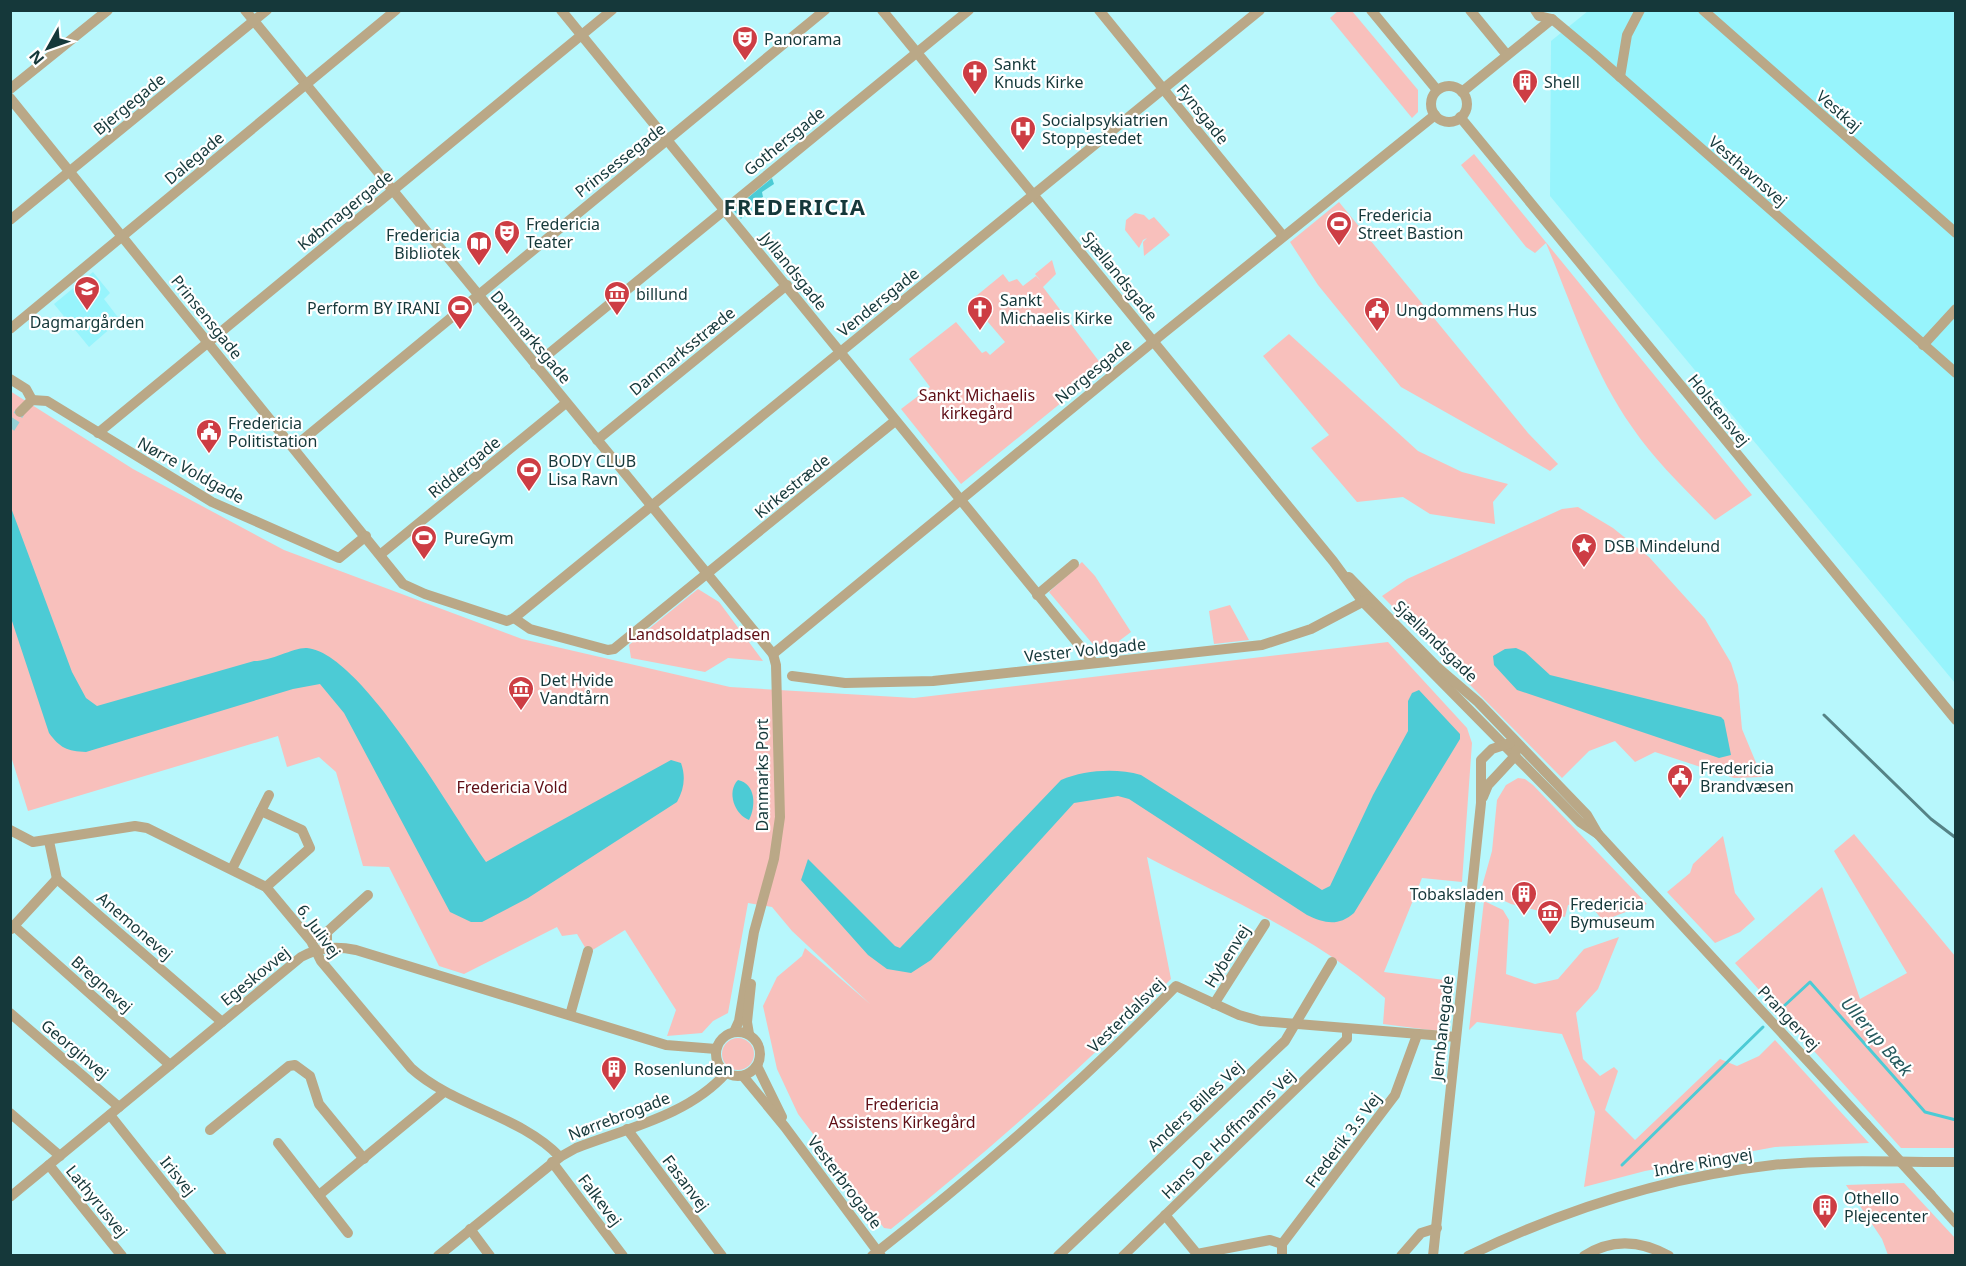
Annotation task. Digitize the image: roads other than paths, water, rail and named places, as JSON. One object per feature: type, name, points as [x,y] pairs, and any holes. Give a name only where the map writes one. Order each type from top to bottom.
[{"type":"street","points":[[10,89],[108,10]]},
{"type":"street","name":"Danmarksgade","points":[[245,10],[773,654]]},
{"type":"street","name":"Bjergegade","points":[[10,220],[267,10]]},
{"type":"street","name":"Dalegade","points":[[10,329],[396,10]]},
{"type":"street","name":"Jyllandsgade","points":[[561,10],[1093,662]]},
{"type":"street","name":"Købmagergade","points":[[98,433],[612,10]]},
{"type":"street","name":"Prinsessegade","points":[[294,447],[825,10]]},
{"type":"street","name":"Sjællandsgade","points":[[882,10],[1333,561],[1515,756]]},
{"type":"street","name":"Gothersgade","points":[[535,365],[969,10]]},
{"type":"street","name":"Fynsgade","points":[[1099,10],[1283,236]]},
{"type":"street","name":"Vendersgade","points":[[514,618],[1260,10]]},
{"type":"street","points":[[1371,10],[1437,90]]},
{"type":"street","points":[[1470,10],[1507,55]]},
{"type":"street","name":"Vesthavnsvej","points":[[1534,10],[1539,16],[1552,19],[1620,77],[1956,373]]},
{"type":"street","points":[[1620,77],[1627,35],[1640,10]]},
{"type":"street","name":"Vestkaj","points":[[1703,10],[1956,233]]},
{"type":"street","points":[[1462,92],[1552,19]]},
{"type":"street","points":[[1450,86],[1462,92],[1466,105],[1460,117],[1447,122],[1435,115],[1431,102],[1437,90],[1450,86]]},
{"type":"street","name":"Prinsensgade","points":[[10,98],[381,554]]},
{"type":"street","name":"Norgesgade","points":[[773,654],[1283,236],[1435,115]]},
{"type":"street","name":"Holstensvej","points":[[1460,117],[1956,720]]},
{"type":"street","name":"Danmarksstræde","points":[[597,440],[787,285]]},
{"type":"street","points":[[1923,345],[1956,309]]},
{"type":"street","name":"Nørre Voldgade","points":[[10,379],[26,389],[32,400],[47,401],[212,502],[329,554],[339,558],[366,536]]},
{"type":"street","points":[[20,412],[32,400]]},
{"type":"street","name":"Riddergade","points":[[381,554],[566,403]]},
{"type":"street","name":"Kirkestræde","points":[[514,618],[530,629],[608,650],[614,649],[895,421]]},
{"type":"street","points":[[381,554],[403,584],[410,588],[500,620],[514,618]]},
{"type":"street","points":[[1037,595],[1074,564]]},
{"type":"street","name":"Sjællandsgade","points":[[1367,600],[1436,666],[1478,702],[1516,742]]},
{"type":"street","name":"Vester Voldgade","points":[[792,676],[845,683],[933,681],[1262,645],[1311,628],[1367,600]]},
{"type":"street","name":"Danmarks Port","points":[[734,1032],[739,1021],[754,932],[774,859],[780,817],[777,672],[773,654]]},
{"type":"street","points":[[1515,756],[1516,742]]},
{"type":"street","name":"Jernbanegade","points":[[1433,1256],[1480,803],[1481,760],[1492,749],[1516,742]]},
{"type":"street","name":"Prangervej","points":[[1516,742],[1587,815],[1598,834],[1955,1223]]},
{"type":"street","name":"Jernbanegade","points":[[1480,803],[1488,785],[1515,756]]},
{"type":"street","name":"Prangervej","points":[[1515,756],[1580,822],[1598,834]]},
{"type":"street","points":[[232,869],[269,795]]},
{"type":"street","points":[[261,811],[302,830],[310,848],[266,886]]},
{"type":"street","name":"6. Julivej","points":[[10,830],[33,842],[135,826],[147,828],[266,886],[316,950],[321,961],[411,1068],[425,1081],[444,1092],[545,1142],[556,1160]]},
{"type":"street","points":[[12,927],[57,879],[49,841]]},
{"type":"street","name":"Anemonevej","points":[[57,879],[222,1022]]},
{"type":"street","points":[[327,948],[327,932],[368,896]]},
{"type":"street","name":"Hybenvej","points":[[1214,1004],[1265,924]]},
{"type":"street","name":"Bregnevej","points":[[12,927],[170,1065]]},
{"type":"street","name":"Egeskovvej","points":[[10,1197],[301,957],[316,950],[327,948],[356,950],[666,1045],[716,1049]]},
{"type":"street","points":[[570,1015],[588,951]]},
{"type":"street","name":"Anders Billes Vej","points":[[1058,1256],[1285,1042],[1332,962]]},
{"type":"street","name":"Danmarks Port","points":[[749,966],[751,977],[747,1022],[749,1034]]},
{"type":"street","name":"Vesterdalsvej","points":[[877,1254],[951,1193],[1094,1066],[1176,986],[1214,1004],[1260,1021],[1347,1030],[1456,1037]]},
{"type":"street","name":"Georginvej","points":[[10,1013],[119,1107]]},
{"type":"street","name":"Hans De Hoffmanns Vej","points":[[1123,1256],[1347,1039],[1347,1030]]},
{"type":"street","points":[[734,1032],[749,1034],[755,1039],[761,1052],[757,1066],[743,1076],[726,1073],[718,1063],[716,1049],[722,1038],[734,1032]]},
{"type":"street","name":"Frederik 3.s Vej","points":[[1282,1250],[1395,1095],[1418,1035]]},
{"type":"street","points":[[210,1130],[289,1066],[295,1065],[310,1076],[319,1104],[364,1159]]},
{"type":"street","name":"Vesterbrogade","points":[[757,1066],[785,1127]]},
{"type":"street","name":"Nørrebrogade","points":[[438,1256],[556,1160],[576,1148],[692,1102],[713,1089],[726,1073]]},
{"type":"street","name":"Vesterbrogade","points":[[743,1076],[785,1127],[877,1254]]},
{"type":"street","points":[[320,1195],[444,1092]]},
{"type":"street","points":[[10,1113],[60,1156]]},
{"type":"street","name":"Irisvej","points":[[110,1115],[222,1256]]},
{"type":"street","name":"Fasanvej","points":[[627,1129],[722,1256]]},
{"type":"street","points":[[278,1143],[348,1233]]},
{"type":"street","name":"Falkevej","points":[[556,1160],[623,1256]]},
{"type":"street","name":"Indre Ringvej","points":[[1468,1256],[1567,1213],[1680,1180],[1775,1165],[1956,1162]]},
{"type":"street","name":"Lathyrusvej","points":[[50,1165],[122,1256]]},
{"type":"street","points":[[1165,1215],[1197,1254],[1270,1240],[1282,1250]]},
{"type":"street","points":[[1401,1256],[1421,1233],[1437,1228]]},
{"type":"street","points":[[470,1229],[490,1256]]},
{"type":"street","points":[[1584,1256],[1610,1243],[1634,1242],[1669,1256]]},
{"type":"waterway","name":"Ullerup Bæk","points":[[1784,1006],[1810,982],[1925,1112],[1956,1120]]},
{"type":"waterway","name":"Ullerup Bæk","points":[[1622,1165],[1763,1027]]},
{"type":"tunnel","points":[[10,428],[20,412]]},
{"type":"railway","points":[[1824,715],[1931,819],[1956,838]]},
{"type":"place","name":"Panorama","points":[[745,62]]},
{"type":"place","name":"Sankt Knuds Kirke","points":[[975,96]]},
{"type":"place","name":"Shell","points":[[1525,105]]},
{"type":"place","name":"Socialpsykiatrien Stoppestedet","points":[[1023,152]]},
{"type":"place","name":"Fredericia Street Bastion","points":[[1339,247]]},
{"type":"place","name":"Fredericia Teater","points":[[507,256]]},
{"type":"place","name":"Fredericia Bibliotek","points":[[479,267]]},
{"type":"place","name":"Dagmargården","points":[[87,312]]},
{"type":"place","name":"billund","points":[[617,317]]},
{"type":"place","name":"Perform BY IRANI","points":[[460,331]]},
{"type":"place","name":"Sankt Michaelis Kirke","points":[[980,332]]},
{"type":"place","name":"Ungdommens Hus","points":[[1377,333]]},
{"type":"place","name":"Fredericia Politistation","points":[[209,455]]},
{"type":"place","name":"BODY CLUB Lisa Ravn","points":[[529,493]]},
{"type":"place","name":"PureGym","points":[[424,561]]},
{"type":"place","name":"DSB Mindelund","points":[[1584,569]]},
{"type":"place","name":"Det Hvide Vandtårn","points":[[521,712]]},
{"type":"place","name":"Fredericia Brandvæsen","points":[[1680,800]]},
{"type":"place","name":"Tobaksladen","points":[[1524,917]]},
{"type":"place","name":"Fredericia Bymuseum","points":[[1550,936]]},
{"type":"place","name":"Rosenlunden","points":[[614,1092]]},
{"type":"place","name":"Othello Plejecenter","points":[[1825,1230]]},
{"type":"district","name":"FREDERICIA","points":[[795,206]]},
{"type":"park label","name":"Sankt Michaelis kirkegård","points":[[977,404]]},
{"type":"park label","name":"Landsoldatpladsen","points":[[699,634]]},
{"type":"park label","name":"Fredericia Vold","points":[[512,787]]},
{"type":"park label","name":"Fredericia Assistens Kirkegård","points":[[902,1113]]}]
